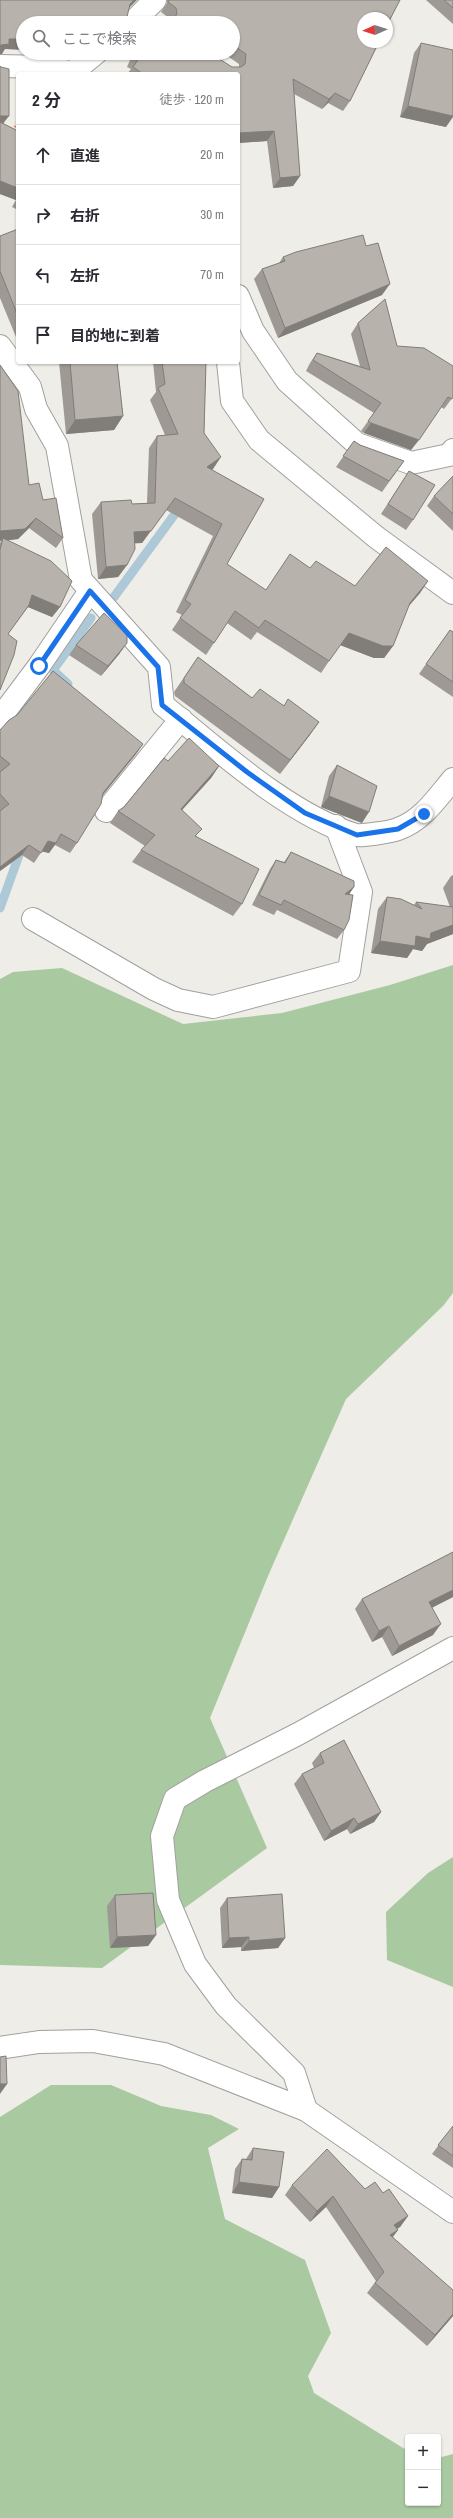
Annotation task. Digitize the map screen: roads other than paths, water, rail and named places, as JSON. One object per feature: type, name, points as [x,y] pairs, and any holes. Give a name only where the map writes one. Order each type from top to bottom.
[{"type":"street","points":[[139,16],[155,0]]},
{"type":"street","points":[[77,72],[89,60]]},
{"type":"street","points":[[0,66],[47,67],[71,72]]},
{"type":"street","points":[[240,301],[253,331],[287,381],[357,444],[411,463],[449,455],[453,450]]},
{"type":"street","points":[[0,346],[30,387],[36,409],[56,446],[81,580],[158,667],[162,705],[305,813],[357,835],[398,829],[424,814],[453,779]]},
{"type":"street","points":[[228,364],[232,401],[259,440],[376,537],[453,593]]},
{"type":"street","points":[[0,718],[39,666],[90,591]]},
{"type":"street","points":[[106,811],[181,720]]},
{"type":"street","points":[[33,919],[154,989],[178,1000],[213,1008],[349,971],[361,892],[336,826]]},
{"type":"street","points":[[306,2110],[294,2073],[226,2006],[195,1964],[168,1900],[162,1836],[175,1799],[205,1780],[298,1734],[453,1648]]},
{"type":"street","points":[[0,2048],[39,2042],[93,2041],[164,2054],[306,2110],[453,2212]]},
{"type":"waterway","points":[[114,597],[180,507]]},
{"type":"waterway","points":[[68,684],[53,670],[91,618]]},
{"type":"waterway","points":[[0,908],[22,847]]}]
